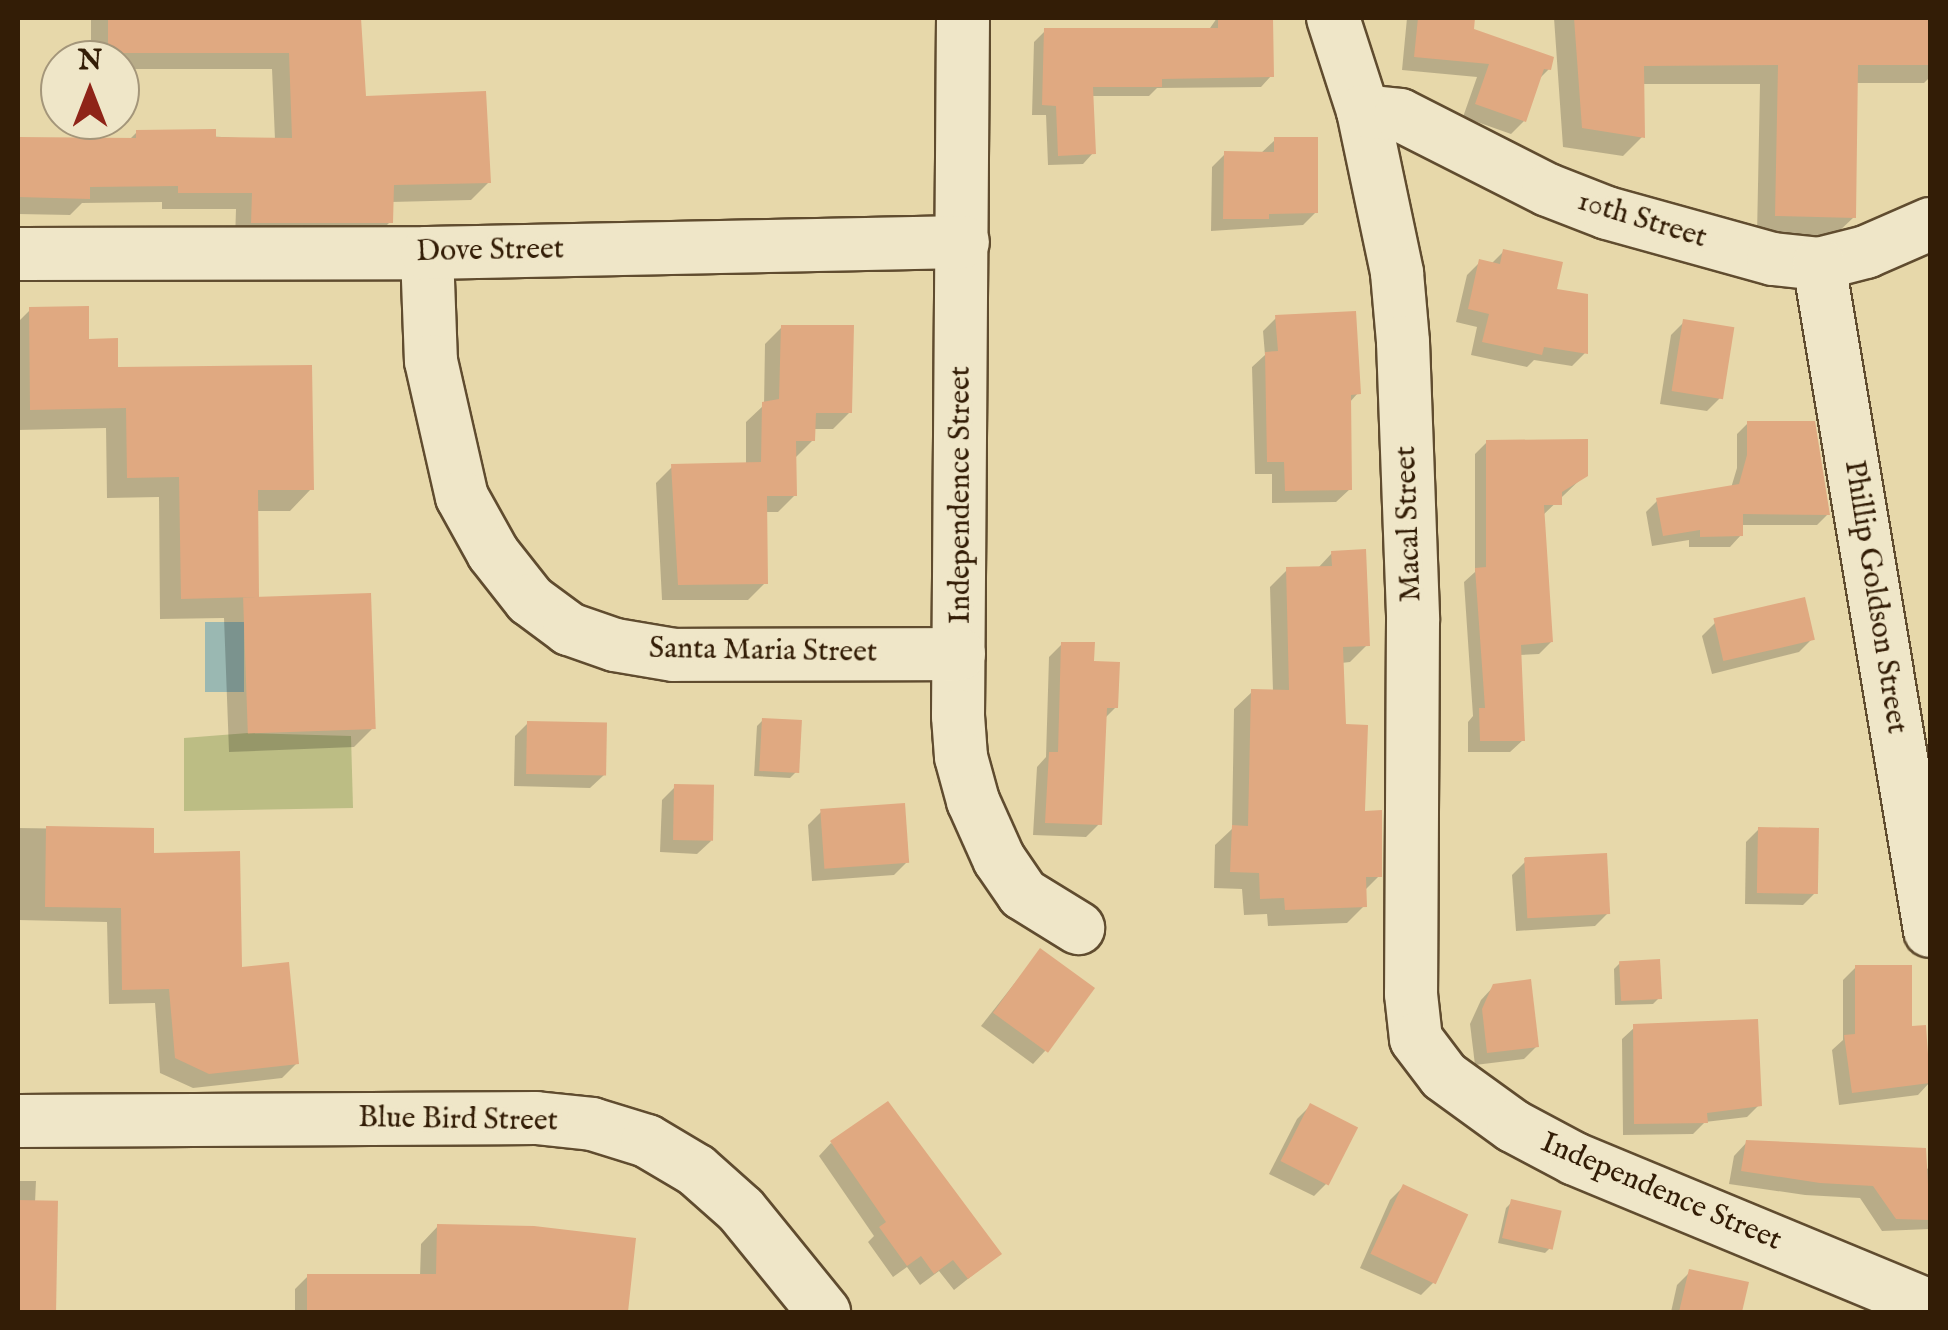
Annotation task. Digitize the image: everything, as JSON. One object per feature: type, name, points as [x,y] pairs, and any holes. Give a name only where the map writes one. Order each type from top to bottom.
[{"type":"street","name":"Independence Street","points":[[963,18],[959,654],[962,758],[999,859],[1023,894],[1078,928]]},
{"type":"street","name":"Macal Street","points":[[1333,18],[1363,111],[1397,274],[1404,342],[1413,621],[1410,994],[1416,1039]]},
{"type":"street","name":"10th Street","points":[[1363,111],[1400,115],[1548,190],[1607,214],[1773,259],[1820,264],[1866,252],[1930,224]]},
{"type":"street","name":"Dove Street","points":[[18,254],[426,253],[963,242]]},
{"type":"street","name":"Santa Maria Street","points":[[426,253],[432,361],[462,498],[493,553],[530,600],[569,628],[615,645],[674,655],[959,654]]},
{"type":"street","name":"Phillip Goldson Street","points":[[1820,264],[1913,730],[1930,931]]},
{"type":"street","name":"Independence Street","points":[[1416,1039],[1444,1076],[1512,1126],[1575,1159],[1930,1306]]},
{"type":"street","name":"Blue Bird Street","points":[[18,1121],[536,1118],[592,1124],[647,1141],[696,1170],[741,1210],[824,1312]]},
{"type":"green space","points":[[248,733],[351,736],[353,808],[184,811],[184,738]]},
{"type":"water","points":[[205,622],[244,622],[244,692],[205,692]]},
{"type":"building","points":[[108,18],[361,18],[366,96],[486,91],[491,183],[394,185],[393,223],[251,223],[252,193],[178,193],[178,186],[90,187],[90,199],[18,197],[18,137],[140,140],[140,130],[216,129],[216,137],[292,138],[289,53],[140,53],[140,40],[108,40]]},
{"type":"building","points":[[1218,18],[1273,18],[1274,77],[1162,79],[1162,87],[1093,87],[1096,154],[1058,156],[1056,106],[1042,105],[1044,28],[1218,28]]},
{"type":"building","points":[[1418,18],[1475,18],[1474,29],[1554,57],[1551,70],[1544,69],[1526,122],[1475,104],[1489,64],[1414,57]]},
{"type":"building","points":[[1574,18],[1930,18],[1930,65],[1858,65],[1856,218],[1775,216],[1778,65],[1644,66],[1645,138],[1582,128]]},
{"type":"building","points":[[1274,137],[1318,137],[1318,213],[1223,219],[1224,151],[1274,152]]},
{"type":"building","points":[[1503,249],[1563,262],[1557,289],[1588,294],[1588,354],[1544,347],[1542,355],[1482,342],[1489,314],[1468,309],[1479,259],[1500,264]]},
{"type":"building","points":[[89,306],[89,339],[118,338],[118,367],[312,365],[314,490],[258,490],[259,597],[181,599],[179,477],[127,478],[126,408],[30,410],[29,307]]},
{"type":"building","points":[[1356,311],[1361,394],[1351,395],[1352,490],[1285,491],[1284,462],[1267,462],[1265,352],[1278,351],[1275,315]]},
{"type":"building","points":[[1683,319],[1734,327],[1723,399],[1672,391]]},
{"type":"building","points":[[781,325],[854,325],[852,413],[816,413],[815,441],[796,441],[797,496],[767,496],[768,584],[678,585],[671,464],[761,462],[762,402],[779,399]]},
{"type":"building","points":[[1747,421],[1815,421],[1830,515],[1743,514],[1743,536],[1700,537],[1700,530],[1663,536],[1656,498],[1739,484],[1747,455]]},
{"type":"building","points":[[1588,439],[1588,476],[1562,492],[1562,505],[1544,505],[1553,642],[1521,645],[1525,741],[1480,741],[1479,708],[1485,708],[1475,568],[1486,567],[1486,440]]},
{"type":"building","points":[[1366,549],[1370,646],[1343,647],[1346,724],[1368,725],[1365,811],[1382,810],[1382,877],[1366,877],[1367,907],[1285,910],[1284,898],[1260,899],[1259,873],[1230,872],[1232,825],[1248,826],[1251,689],[1289,690],[1286,567],[1332,566],[1331,551]]},
{"type":"building","points":[[371,593],[376,729],[248,733],[243,597]]},
{"type":"building","points":[[1805,597],[1815,640],[1723,661],[1713,618]]},
{"type":"building","points":[[1061,642],[1095,642],[1094,661],[1120,662],[1118,708],[1107,708],[1102,825],[1045,823],[1049,752],[1058,752]]},
{"type":"building","points":[[762,718],[802,720],[799,773],[759,771]]},
{"type":"building","points":[[527,721],[607,722],[606,775],[526,774]]},
{"type":"building","points":[[674,784],[714,785],[713,841],[673,840]]},
{"type":"building","points":[[905,803],[909,863],[824,869],[820,809]]},
{"type":"building","points":[[46,826],[154,828],[154,853],[240,851],[242,967],[289,962],[299,1064],[209,1074],[175,1058],[169,989],[122,990],[121,908],[45,907]]},
{"type":"building","points":[[1758,827],[1819,828],[1818,894],[1757,893]]},
{"type":"building","points":[[1607,853],[1610,914],[1527,918],[1524,857]]},
{"type":"building","points":[[1040,948],[1095,988],[1048,1053],[993,1013]]},
{"type":"building","points":[[1660,959],[1662,999],[1621,1001],[1619,961]]},
{"type":"building","points":[[1855,965],[1912,965],[1912,1026],[1926,1025],[1930,1083],[1852,1093],[1844,1035],[1855,1034]]},
{"type":"building","points":[[1531,979],[1539,1047],[1487,1053],[1482,1009],[1493,984]]},
{"type":"building","points":[[1758,1019],[1762,1106],[1707,1113],[1708,1123],[1634,1124],[1633,1024]]},
{"type":"building","points":[[888,1101],[1002,1254],[968,1279],[953,1260],[934,1274],[921,1256],[907,1266],[879,1227],[886,1222],[830,1141]]},
{"type":"building","points":[[1310,1103],[1358,1128],[1329,1185],[1280,1161]]},
{"type":"building","points":[[1746,1140],[1926,1148],[1930,1220],[1896,1219],[1873,1186],[1820,1183],[1741,1171]]},
{"type":"building","points":[[1403,1184],[1468,1214],[1436,1284],[1370,1254]]},
{"type":"building","points":[[1511,1199],[1562,1211],[1553,1250],[1502,1238]]},
{"type":"building","points":[[18,1200],[58,1201],[56,1312],[18,1312]]},
{"type":"building","points":[[437,1224],[534,1226],[636,1238],[628,1312],[307,1312],[307,1274],[436,1274]]},
{"type":"building","points":[[1689,1269],[1749,1282],[1742,1312],[1679,1312]]}]
